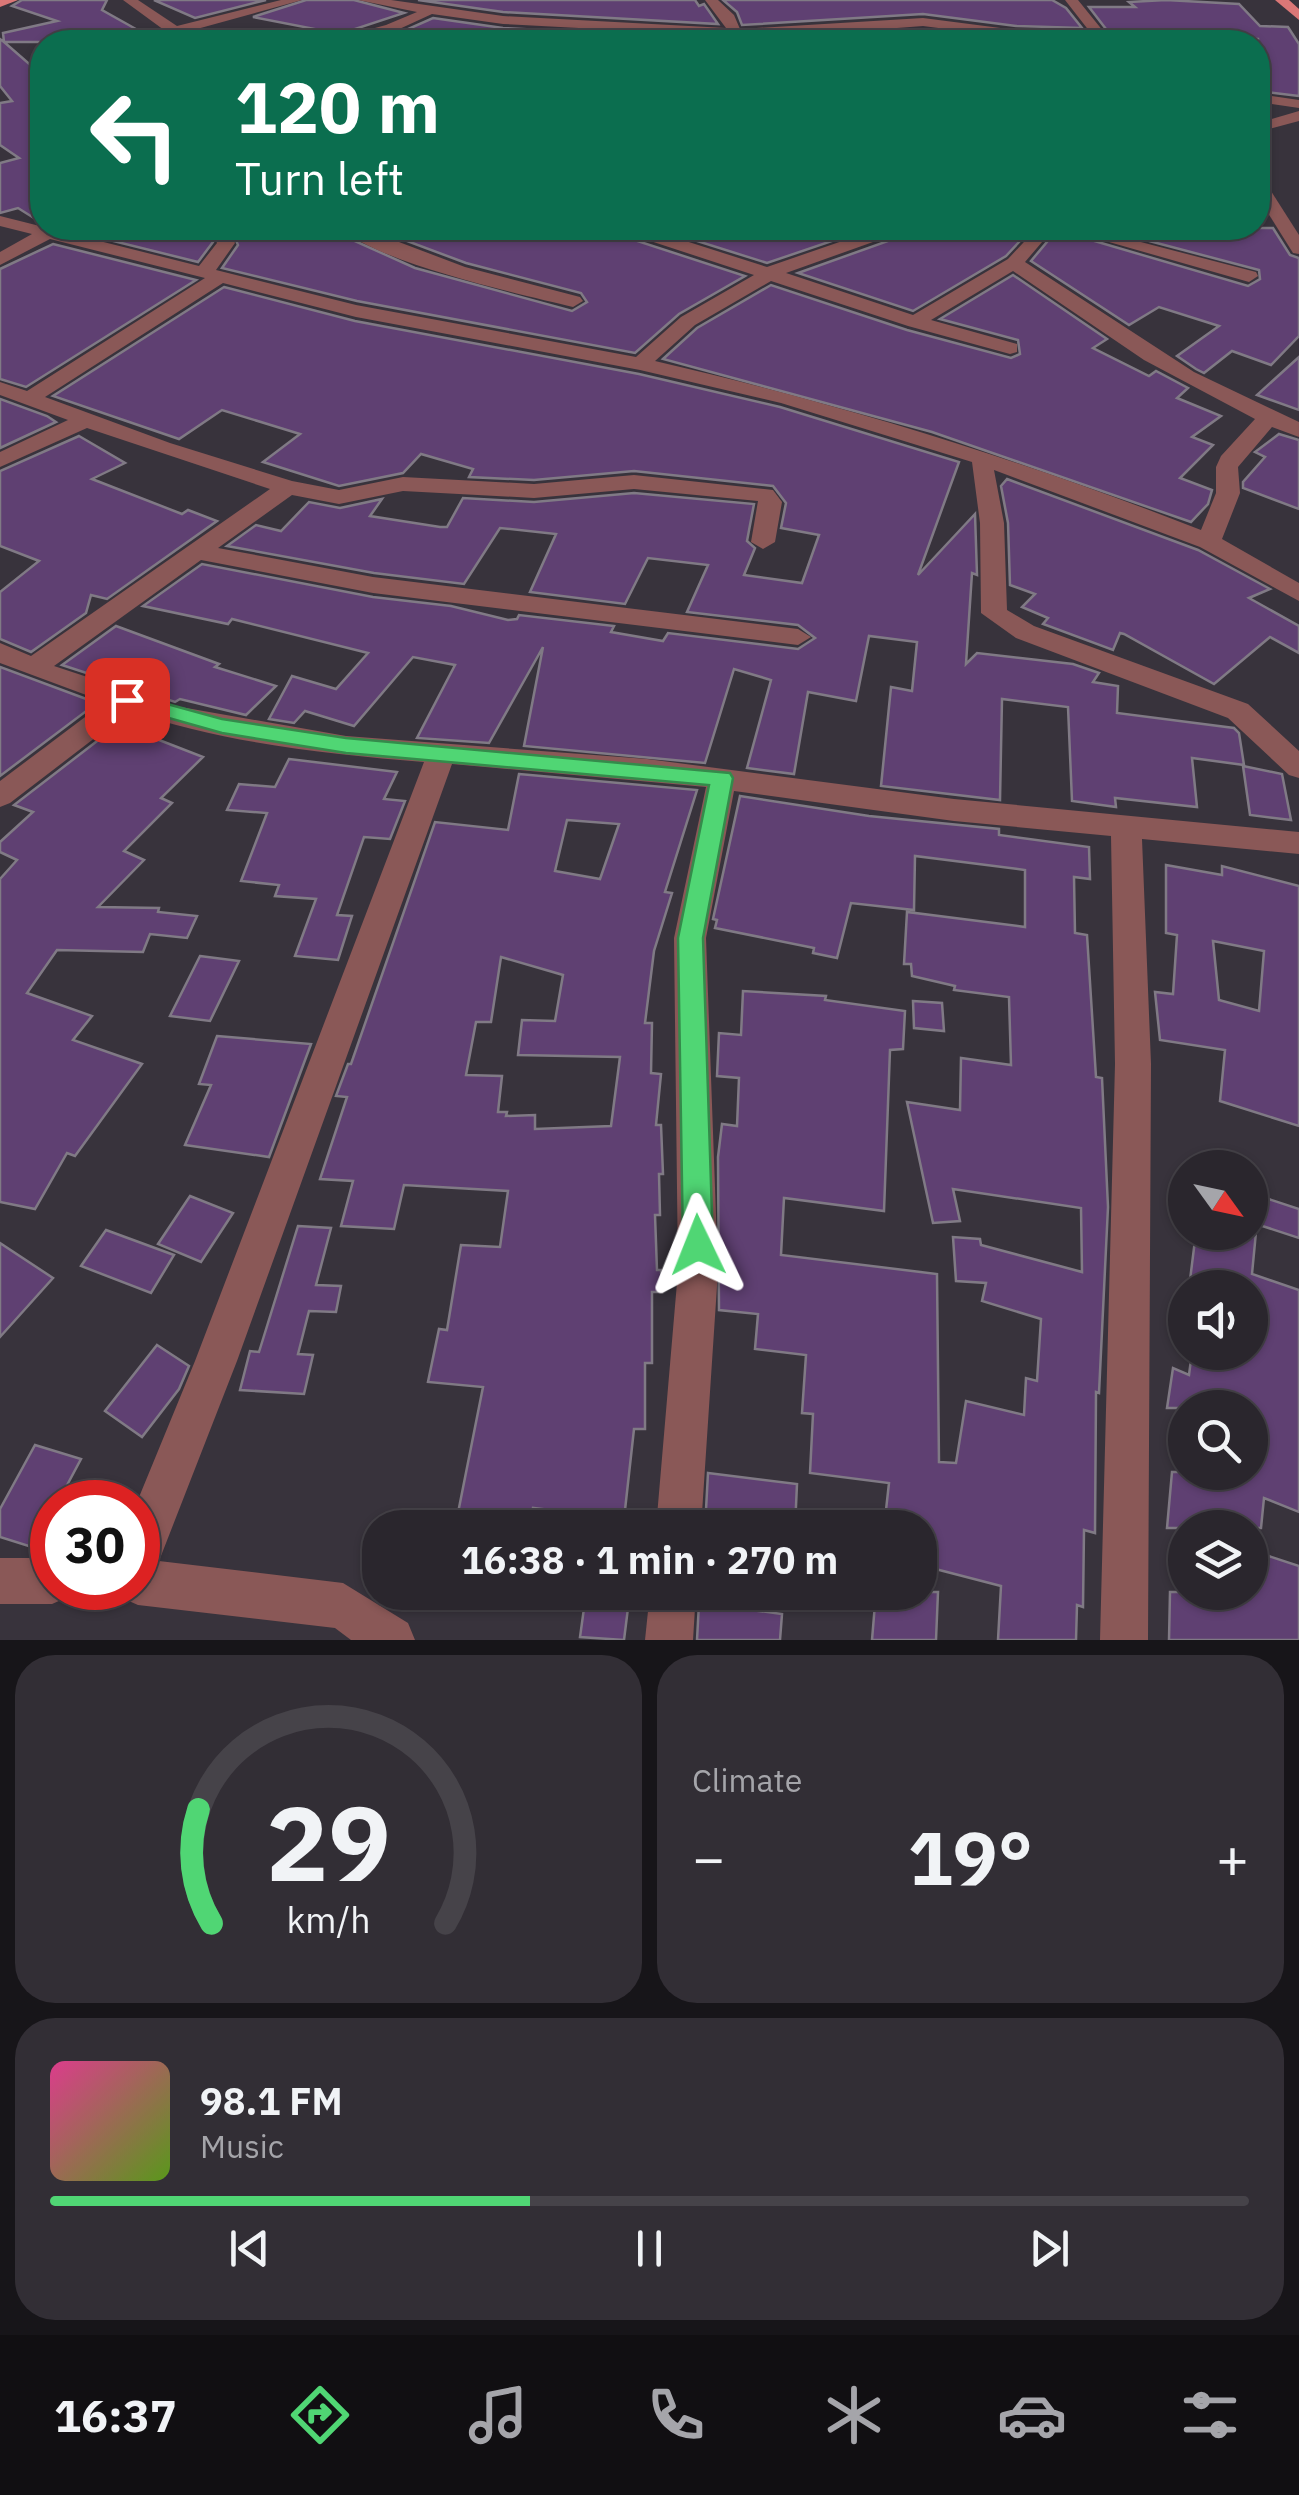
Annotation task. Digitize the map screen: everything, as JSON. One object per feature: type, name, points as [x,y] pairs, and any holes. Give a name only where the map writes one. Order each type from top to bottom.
[{"type":"main road","points":[[0,3],[12,0]]},
{"type":"main road","points":[[1281,0],[1299,16]]},
{"type":"street","points":[[129,0],[170,30]]},
{"type":"street","points":[[181,30],[296,0]]},
{"type":"street","points":[[364,0],[558,24],[709,30]]},
{"type":"street","points":[[712,0],[734,30]]},
{"type":"street","points":[[1072,0],[1088,0]]},
{"type":"street","points":[[1072,0],[1095,30]]},
{"type":"street","points":[[381,30],[429,6]]},
{"type":"street","points":[[558,24],[581,8]]},
{"type":"street","points":[[832,30],[923,22],[985,30]]},
{"type":"street","points":[[1270,100],[1299,104]]},
{"type":"street","points":[[1270,124],[1299,116]]},
{"type":"street","points":[[1270,203],[1299,250]]},
{"type":"street","points":[[0,220],[30,229]]},
{"type":"street","points":[[0,260],[36,240]]},
{"type":"street","points":[[71,240],[356,311],[640,364],[787,398],[983,458],[1209,542],[1299,594]]},
{"type":"street","points":[[28,399],[210,275],[225,240]]},
{"type":"street","points":[[369,240],[471,277],[572,301]]},
{"type":"street","points":[[668,240],[915,322],[1010,348]]},
{"type":"street","points":[[640,364],[688,321],[772,272],[861,240]]},
{"type":"street","points":[[915,322],[1014,262],[1035,240]]},
{"type":"street","points":[[1113,240],[1249,276]]},
{"type":"street","points":[[1014,262],[1115,336],[1268,418],[1299,430]]},
{"type":"street","points":[[0,388],[84,421],[288,487],[338,496],[403,484],[534,491],[634,482],[765,495],[770,502],[763,542]]},
{"type":"street","points":[[1209,542],[1228,494],[1226,467],[1268,418]]},
{"type":"street","points":[[0,460],[84,421]]},
{"type":"street","points":[[983,458],[983,480],[992,523],[994,614],[1026,632],[1238,710],[1299,768]]},
{"type":"street","points":[[33,668],[288,487]]},
{"type":"street","points":[[193,551],[373,585],[798,637]]},
{"type":"street","points":[[0,652],[33,668],[172,715],[346,746],[722,778],[954,810],[1299,844]]},
{"type":"street","points":[[0,796],[127,700]]},
{"type":"street","points":[[160,1501],[442,753]]},
{"type":"street","points":[[679,1510],[698,1272],[690,938],[722,778]]},
{"type":"street","points":[[1124,1640],[1133,1064],[1126,826]]},
{"type":"street","points":[[0,1581],[30,1581]]},
{"type":"street","points":[[160,1585],[344,1606],[391,1640]]},
{"type":"street","points":[[669,1640],[671,1610]]},
{"type":"building","points":[[22,0],[107,0],[102,10],[138,30],[30,30],[30,42],[4,42],[3,33],[57,21],[12,6]]},
{"type":"building","points":[[154,0],[266,0],[195,18]]},
{"type":"building","points":[[306,0],[354,0],[404,13],[352,30],[320,30],[253,17]]},
{"type":"building","points":[[418,0],[695,0],[699,6],[704,4],[718,24],[503,12]]},
{"type":"building","points":[[723,0],[1052,0],[1066,8],[1082,28],[1016,26],[923,14],[742,25],[737,12]]},
{"type":"building","points":[[1129,2],[1239,4],[1260,26],[1288,27],[1299,44],[1299,96],[1270,92],[1270,30],[1107,30],[1089,7],[1135,7]]},
{"type":"building","points":[[433,18],[541,30],[406,30]]},
{"type":"building","points":[[0,39],[30,65],[30,216],[18,208],[0,213],[0,163],[19,158],[0,145],[0,103],[12,101],[0,86]]},
{"type":"building","points":[[1273,228],[1290,255],[1299,258],[1299,336],[1271,365],[1232,351],[1204,373],[1177,356],[1219,326],[1159,307],[1129,325],[1031,261],[1049,240],[1091,240],[1248,286],[1260,279],[1259,270],[1145,240],[1270,240]]},
{"type":"building","points":[[109,240],[212,240],[198,262]]},
{"type":"building","points":[[236,240],[353,240],[415,268],[572,311],[587,302],[581,293],[466,263],[404,240],[634,240],[745,276],[679,314],[635,353],[357,301],[222,268],[238,245]]},
{"type":"building","points":[[694,240],[835,240],[767,263]]},
{"type":"building","points":[[891,240],[1021,240],[1006,256],[913,311],[798,273]]},
{"type":"building","points":[[53,244],[196,280],[26,387],[0,379],[0,269]]},
{"type":"building","points":[[1013,275],[1107,339],[1093,348],[1149,376],[1156,371],[1188,388],[1177,398],[1221,416],[1192,437],[1213,445],[1180,478],[1212,490],[1208,504],[1191,522],[932,432],[663,359],[697,328],[771,285],[907,330],[1011,358],[1020,354],[1018,340],[940,319]]},
{"type":"building","points":[[224,287],[355,321],[639,374],[780,407],[959,462],[918,575],[975,514],[977,575],[972,573],[966,664],[977,653],[1073,664],[1099,673],[1093,682],[1118,686],[1117,713],[1234,728],[1239,733],[1244,765],[1192,758],[1197,807],[1115,798],[1116,807],[1072,801],[1068,707],[1002,699],[1000,800],[881,786],[891,687],[912,691],[917,642],[869,636],[856,701],[808,692],[794,774],[747,768],[771,680],[734,669],[705,763],[524,746],[543,647],[489,743],[417,738],[455,665],[413,657],[354,726],[305,711],[294,723],[269,719],[292,676],[336,689],[368,653],[232,619],[228,624],[143,606],[202,564],[373,597],[451,606],[508,620],[519,615],[614,626],[611,632],[663,641],[668,633],[798,649],[815,638],[798,625],[687,612],[708,565],[648,558],[625,604],[530,592],[556,534],[500,528],[464,584],[374,573],[227,546],[256,525],[281,531],[309,502],[340,508],[382,499],[370,516],[440,527],[447,527],[463,498],[534,502],[634,493],[754,504],[747,541],[755,548],[744,575],[802,583],[819,535],[781,528],[786,503],[773,486],[634,471],[534,480],[469,477],[473,469],[421,454],[403,473],[339,486],[263,462],[300,434],[222,410],[179,439],[53,396]]},
{"type":"building","points":[[1299,357],[1299,410],[1257,395]]},
{"type":"building","points":[[0,399],[47,416],[56,422],[0,448]]},
{"type":"building","points":[[1279,434],[1299,440],[1299,509],[1243,488],[1243,482],[1265,457],[1255,452]]},
{"type":"building","points":[[79,436],[125,463],[92,479],[182,514],[188,510],[217,521],[107,599],[91,595],[86,613],[31,652],[0,639],[0,592],[39,561],[0,546],[0,471]]},
{"type":"building","points":[[1007,479],[1198,550],[1270,589],[1249,598],[1299,626],[1299,653],[1270,637],[1214,684],[1124,634],[1120,633],[1113,650],[1043,624],[1048,618],[1022,607],[1035,594],[1010,585],[1008,523],[1001,486]]},
{"type":"building","points":[[116,626],[219,664],[215,667],[276,686],[246,715],[180,699],[175,702],[62,665]]},
{"type":"building","points":[[0,667],[97,703],[0,776]]},
{"type":"building","points":[[131,715],[153,722],[141,733],[203,757],[161,798],[172,803],[124,851],[144,860],[98,907],[159,908],[158,912],[197,916],[187,938],[150,934],[143,952],[57,950],[27,993],[92,1016],[73,1040],[142,1064],[75,1156],[67,1153],[35,1209],[0,1202],[0,879],[17,860],[0,852],[0,842],[33,812],[14,805]]},
{"type":"building","points":[[289,759],[397,772],[384,799],[405,801],[390,839],[364,837],[337,915],[352,916],[338,960],[295,956],[316,899],[275,896],[279,885],[241,881],[267,813],[227,810],[239,784],[275,787]]},
{"type":"building","points":[[1243,766],[1282,774],[1291,820],[1250,815]]},
{"type":"building","points":[[519,774],[697,790],[665,892],[672,893],[654,951],[645,1023],[652,1023],[651,1073],[661,1074],[656,1125],[661,1125],[663,1174],[659,1174],[660,1215],[655,1215],[662,1292],[652,1292],[652,1363],[645,1363],[645,1429],[634,1429],[625,1510],[459,1510],[483,1387],[428,1382],[439,1329],[447,1330],[461,1245],[500,1247],[508,1191],[404,1185],[394,1229],[341,1226],[353,1181],[320,1179],[347,1097],[336,1096],[351,1064],[435,822],[508,830]],"holes":[[[567,820],[619,824],[600,879],[555,871]],[[501,957],[563,975],[555,1021],[522,1020],[518,1055],[620,1057],[611,1126],[535,1129],[535,1115],[506,1116],[507,1112],[498,1112],[502,1076],[466,1075],[476,1022],[491,1022]]]},
{"type":"building","points":[[740,796],[869,816],[999,829],[999,835],[1089,847],[1090,879],[1074,877],[1075,933],[1087,935],[1096,1077],[1102,1078],[1108,1207],[1099,1393],[1096,1392],[1095,1533],[1084,1530],[1083,1607],[1077,1605],[1076,1640],[998,1640],[1001,1586],[937,1569],[937,1510],[886,1510],[889,1483],[810,1473],[813,1414],[802,1413],[806,1355],[755,1349],[758,1314],[719,1310],[718,1157],[722,1124],[737,1126],[739,1078],[717,1076],[719,1033],[741,1035],[743,991],[826,996],[825,1000],[905,1011],[903,1049],[890,1050],[884,1211],[784,1198],[781,1255],[937,1274],[939,1462],[956,1463],[966,1401],[1024,1415],[1026,1378],[1037,1381],[1041,1319],[982,1301],[986,1283],[956,1281],[953,1237],[980,1239],[981,1245],[1082,1272],[1081,1208],[953,1189],[960,1221],[933,1223],[907,1102],[960,1110],[961,1058],[1011,1065],[1009,997],[954,990],[955,986],[912,976],[911,964],[904,964],[907,912],[1025,927],[1025,870],[915,856],[914,910],[851,903],[837,958],[813,953],[814,948],[715,928],[717,920],[713,919]]},
{"type":"building","points":[[1166,865],[1222,875],[1222,866],[1299,886],[1299,1126],[1220,1101],[1225,1050],[1160,1040],[1155,992],[1173,994],[1177,935],[1166,933]],"holes":[[[1213,941],[1264,951],[1259,1011],[1219,1000]]]},
{"type":"building","points":[[200,956],[239,961],[210,1021],[170,1016]]},
{"type":"building","points":[[913,1001],[942,1003],[944,1031],[914,1028]]},
{"type":"building","points":[[217,1036],[311,1044],[269,1157],[185,1145],[211,1085],[199,1084]]},
{"type":"building","points":[[190,1196],[233,1213],[201,1262],[158,1244]]},
{"type":"building","points":[[1268,1199],[1299,1209],[1299,1238],[1268,1228]]},
{"type":"building","points":[[298,1226],[331,1228],[316,1285],[341,1286],[336,1312],[309,1311],[298,1354],[313,1355],[304,1394],[240,1390],[250,1351],[259,1352]]},
{"type":"building","points":[[106,1230],[174,1255],[151,1293],[81,1266]]},
{"type":"building","points":[[0,1243],[53,1278],[0,1337]]},
{"type":"building","points":[[1194,1250],[1254,1250],[1252,1270],[1191,1270]]},
{"type":"building","points":[[1268,1279],[1299,1290],[1299,1512],[1264,1498],[1263,1510],[1169,1510],[1170,1490],[1268,1490],[1268,1390],[1170,1390],[1173,1370],[1189,1375],[1190,1370],[1268,1370]]},
{"type":"building","points":[[157,1345],[189,1366],[179,1389],[142,1437],[105,1411]]},
{"type":"building","points":[[35,1445],[81,1459],[70,1480],[30,1480],[30,1546],[0,1537],[0,1509]]},
{"type":"building","points":[[708,1473],[797,1484],[796,1510],[706,1510]]},
{"type":"building","points":[[1268,1556],[1299,1566],[1299,1640],[1169,1640],[1170,1610],[1268,1610]]},
{"type":"building","points":[[938,1592],[936,1640],[872,1640],[874,1610],[937,1610]]},
{"type":"building","points":[[584,1610],[628,1610],[624,1640],[580,1637]]},
{"type":"building","points":[[699,1610],[782,1614],[780,1640],[697,1640]]},
{"type":"route","points":[[127,700],[222,726],[346,746],[722,778],[690,938],[688,976],[698,1245]]}]
